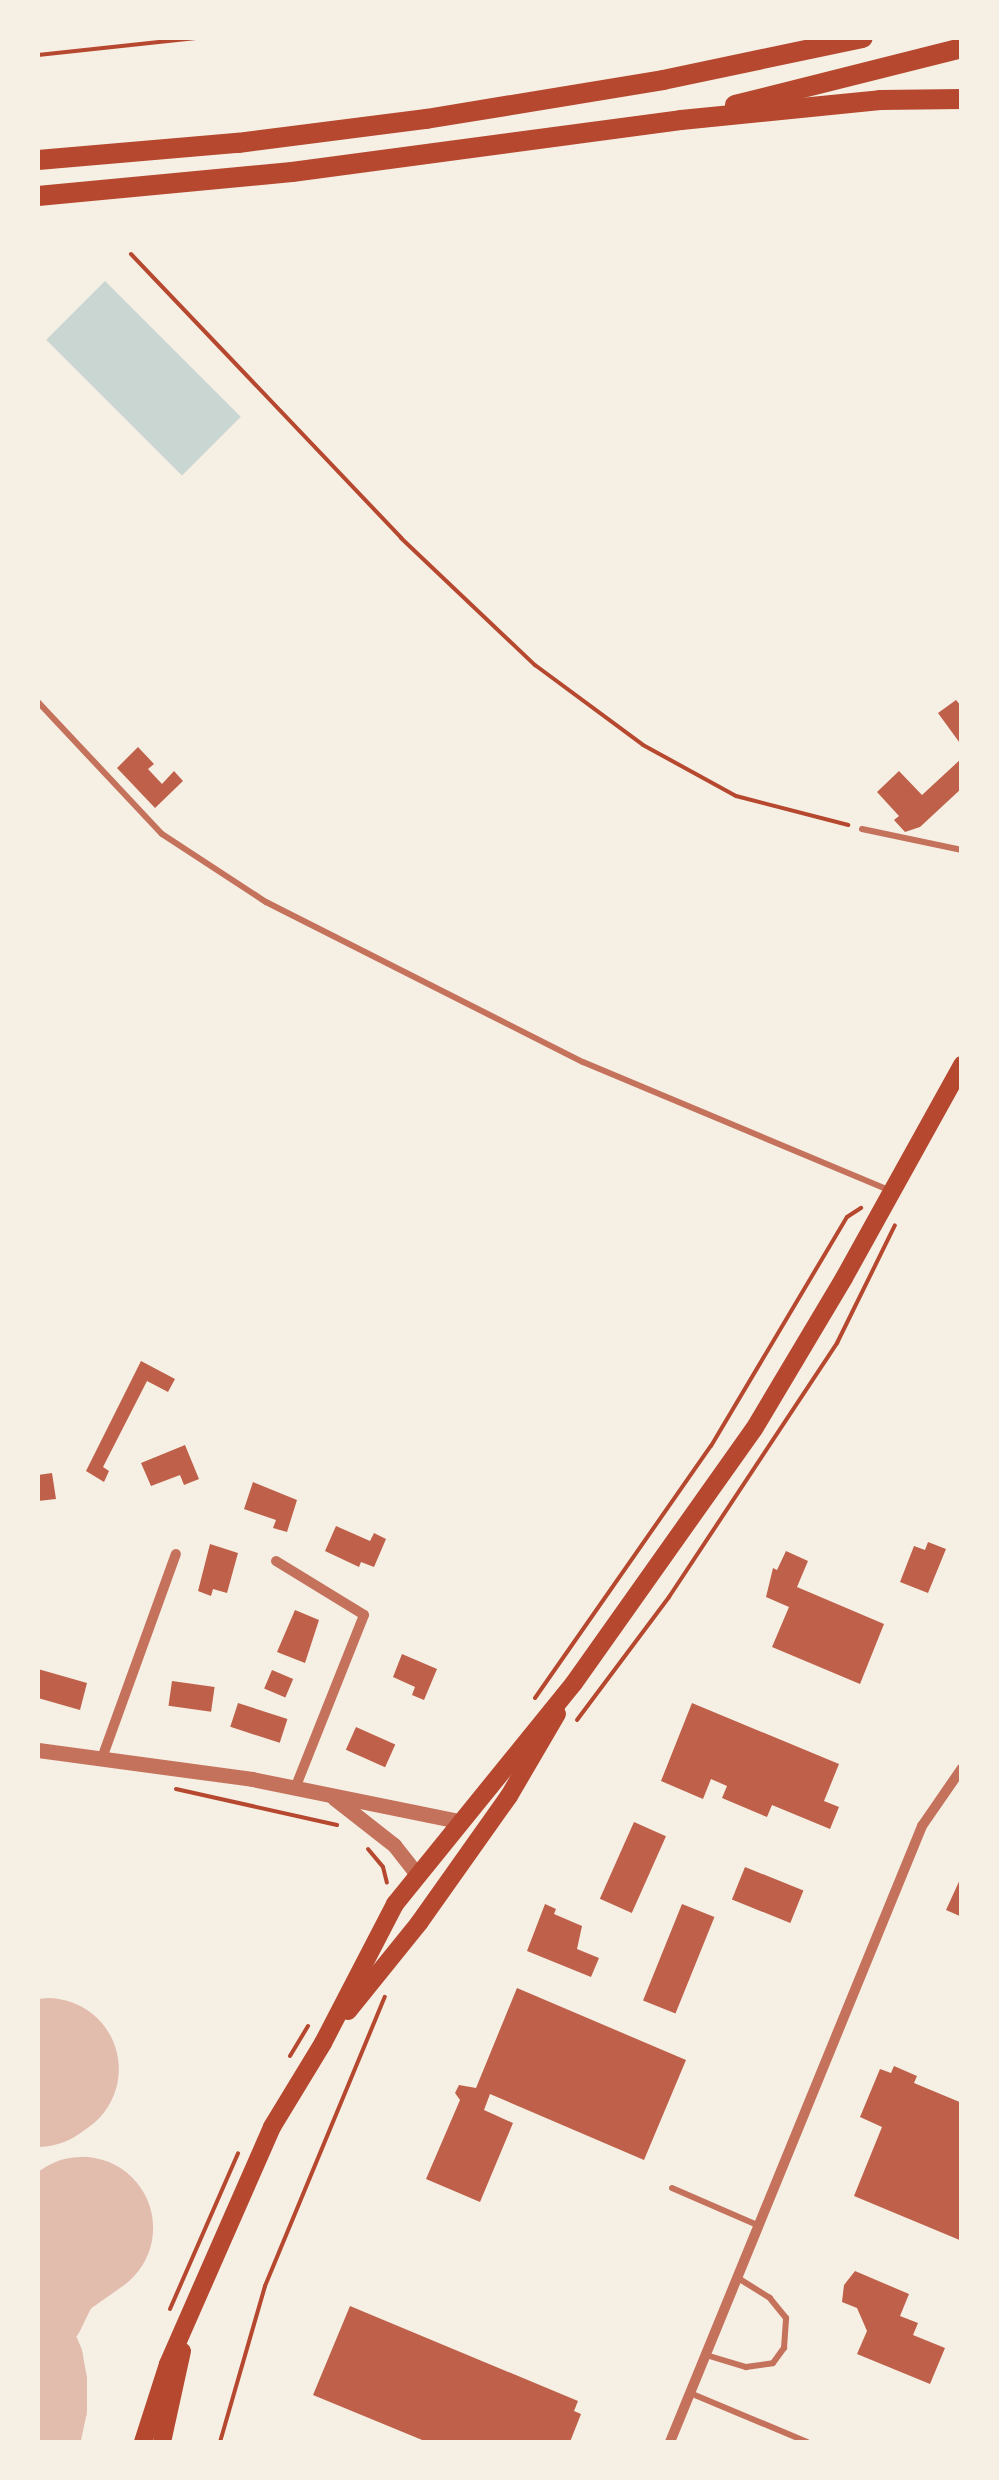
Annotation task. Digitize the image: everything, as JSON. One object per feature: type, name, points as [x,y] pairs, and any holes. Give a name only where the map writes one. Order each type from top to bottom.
[{"type":"highway","points":[[818,48],[848,38]]},
{"type":"highway","points":[[38,160],[238,143],[426,119],[664,80],[863,38]]},
{"type":"highway","points":[[680,120],[962,48]]},
{"type":"highway","points":[[38,196],[292,172],[680,120],[880,100],[962,99]]},
{"type":"main road","points":[[144,2442],[168,2364],[188,2326],[272,2127],[395,1904],[458,1821],[574,1683],[754,1428],[962,1065]]},
{"type":"main road","points":[[322,2042],[429,1908],[509,1796],[574,1683]]},
{"type":"main road","points":[[429,1908],[430,1892],[471,1833],[458,1821]]},
{"type":"main road","points":[[162,2442],[188,2326]]},
{"type":"street","points":[[102,1758],[176,1554]]},
{"type":"street","points":[[276,1562],[364,1615],[295,1788]]},
{"type":"street","points":[[38,1750],[295,1788],[458,1821]]},
{"type":"street","points":[[670,2442],[922,1826],[962,1768]]},
{"type":"street","points":[[331,1796],[394,1845],[418,1876]]},
{"type":"lane","points":[[38,702],[162,834],[266,902],[582,1062],[887,1200]]},
{"type":"lane","points":[[862,829],[962,850]]},
{"type":"lane","points":[[672,2188],[758,2226]]},
{"type":"lane","points":[[706,2355],[746,2367],[773,2363],[784,2348],[786,2318],[770,2298],[738,2278]]},
{"type":"lane","points":[[690,2393],[807,2442]]},
{"type":"path","points":[[38,55],[196,38]]},
{"type":"path","points":[[131,254],[401,538],[560,685],[643,745],[736,796],[862,829]]},
{"type":"path","points":[[534,1699],[711,1446],[847,1217],[867,1204],[887,1200]]},
{"type":"path","points":[[169,1788],[332,1822],[346,1832]]},
{"type":"path","points":[[361,1841],[383,1868],[387,1879],[384,1896]]},
{"type":"path","points":[[220,2442],[265,2286],[390,1986]]},
{"type":"shaded area","points":[[105,281],[241,417],[182,475],[46,340]]},
{"type":"building","points":[[956,700],[962,707],[962,746],[938,713]]},
{"type":"building","points":[[138,747],[154,764],[148,769],[162,784],[174,771],[183,781],[155,808],[117,768]]},
{"type":"building","points":[[962,758],[962,788],[920,827],[905,832],[894,820],[899,816],[877,792],[899,771],[922,795]]},
{"type":"building","points":[[141,1361],[175,1379],[168,1392],[147,1381],[103,1467],[109,1471],[104,1482],[86,1471]]},
{"type":"building","points":[[185,1445],[199,1479],[184,1485],[180,1475],[151,1486],[141,1463]]},
{"type":"building","points":[[52,1473],[56,1499],[38,1501],[38,1475]]},
{"type":"building","points":[[253,1482],[297,1500],[287,1532],[273,1528],[276,1520],[244,1509]]},
{"type":"building","points":[[336,1526],[370,1541],[374,1533],[386,1539],[374,1567],[361,1562],[359,1567],[325,1551]]},
{"type":"building","points":[[928,1542],[946,1549],[928,1593],[900,1582],[914,1546],[925,1550]]},
{"type":"building","points":[[210,1544],[238,1553],[227,1593],[213,1589],[211,1596],[198,1591]]},
{"type":"building","points":[[786,1551],[808,1561],[797,1587],[884,1624],[860,1684],[772,1647],[789,1607],[766,1597],[773,1568],[777,1570]]},
{"type":"building","points":[[295,1610],[319,1620],[305,1663],[277,1652]]},
{"type":"building","points":[[402,1654],[437,1669],[424,1700],[412,1695],[415,1687],[393,1677]]},
{"type":"building","points":[[38,1669],[87,1683],[80,1710],[38,1698]]},
{"type":"building","points":[[272,1670],[293,1679],[285,1697],[264,1688]]},
{"type":"building","points":[[172,1681],[215,1687],[211,1712],[169,1706]]},
{"type":"building","points":[[238,1703],[287,1719],[280,1743],[230,1727]]},
{"type":"building","points":[[692,1703],[839,1764],[824,1801],[839,1807],[830,1829],[772,1805],[767,1817],[722,1798],[727,1786],[711,1779],[703,1799],[661,1781]]},
{"type":"building","points":[[356,1727],[395,1744],[385,1767],[346,1750]]},
{"type":"building","points":[[634,1822],[666,1836],[632,1913],[600,1899]]},
{"type":"building","points":[[745,1867],[803,1891],[790,1923],[732,1899]]},
{"type":"building","points":[[962,1875],[962,1917],[946,1910]]},
{"type":"building","points":[[545,1904],[556,1909],[554,1914],[582,1926],[577,1949],[599,1958],[591,1977],[527,1951]]},
{"type":"building","points":[[682,1904],[714,1917],[675,2014],[643,2000]]},
{"type":"building","points":[[517,1988],[686,2060],[644,2160],[490,2094],[484,2110],[513,2123],[480,2202],[426,2179],[460,2100],[455,2093],[459,2085],[476,2088]]},
{"type":"building","points":[[894,2066],[917,2076],[914,2083],[962,2103],[962,2241],[854,2196],[882,2127],[860,2117],[880,2069],[891,2073]]},
{"type":"building","points":[[855,2271],[909,2294],[900,2316],[918,2323],[913,2335],[945,2348],[930,2384],[857,2354],[867,2331],[857,2308],[842,2302],[844,2285]]},
{"type":"building","points":[[350,2306],[578,2401],[574,2411],[581,2414],[570,2442],[427,2442],[313,2395]]},
{"type":"taxiway","points":[[38,2329],[54,2318],[65,2295],[64,2261],[58,2253],[46,2253]]},
{"type":"taxiway","points":[[38,2322],[54,2358],[58,2381],[58,2409],[51,2442]]},
{"type":"runway","points":[[38,2076],[48,2069]]},
{"type":"runway","points":[[38,2259],[82,2228]]}]
